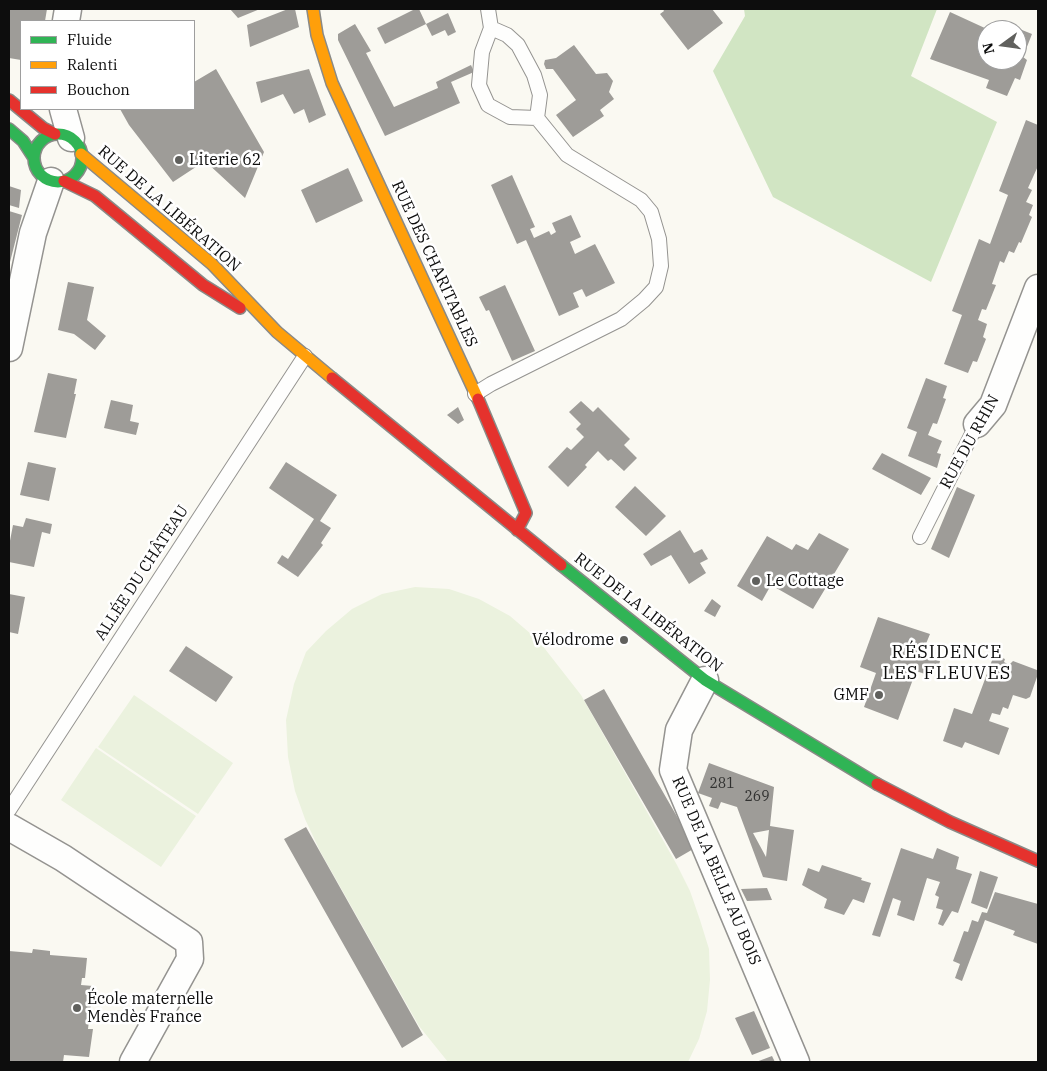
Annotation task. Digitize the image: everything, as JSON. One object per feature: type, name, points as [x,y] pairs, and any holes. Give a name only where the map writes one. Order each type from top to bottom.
[{"type":"main road","name":"RUE DES CHARITABLES","points":[[313,9],[317,35],[332,83],[475,394],[526,513],[517,530]]},
{"type":"main road","name":"RUE DE LA LIBÉRATION","points":[[9,100],[20,109]]},
{"type":"main road","name":"RUE DE LA LIBÉRATION","points":[[21,110],[43,128],[69,142],[212,264],[277,332],[517,530],[706,680],[876,784],[950,822],[1037,857]]},
{"type":"main road","points":[[9,129],[23,141],[34,158],[40,174],[57,181],[78,171],[69,142],[40,142],[34,158]]},
{"type":"main road","name":"RUE DE LA LIBÉRATION","points":[[57,181],[95,196],[204,285],[277,332]]},
{"type":"street","points":[[63,110],[69,142]]},
{"type":"street","points":[[9,348],[33,233],[57,181]]},
{"type":"street","name":"RUE DU RHIN","points":[[977,424],[993,405],[1038,288]]},
{"type":"street","name":"RUE DE LA BELLE AU BOIS","points":[[706,680],[678,730],[673,770],[796,1062]]},
{"type":"street","points":[[9,827],[63,858],[189,942],[190,960],[133,1062]]},
{"type":"lane","points":[[488,9],[491,28],[482,52],[479,85],[488,105],[510,117],[537,118]]},
{"type":"lane","points":[[475,394],[491,384],[621,319],[656,288],[661,266],[659,239],[651,212],[642,200],[567,155],[537,118],[540,95],[534,75],[518,45],[507,35],[491,28]]},
{"type":"lane","name":"ALLÉE DU CHÂTEAU","points":[[9,810],[306,356]]},
{"type":"lane","name":"RUE DU RHIN","points":[[920,537],[977,424]]},
{"type":"green space","points":[[744,9],[937,9],[911,76],[997,122],[931,282],[773,197],[713,71],[745,16]]},
{"type":"green space","points":[[415,587],[449,589],[479,599],[510,616],[538,640],[581,695],[677,865],[690,891],[709,949],[710,980],[707,1011],[699,1039],[688,1062],[448,1062],[419,1026],[320,851],[305,819],[295,791],[288,757],[286,720],[294,684],[306,652],[326,631],[352,609],[382,594]]},
{"type":"green space","points":[[134,695],[233,763],[198,814],[98,747]]},
{"type":"green space","points":[[96,748],[196,816],[161,867],[61,800]]},
{"type":"building","points":[[9,9],[47,9],[45,20],[20,20],[20,60],[9,58]]},
{"type":"building","points":[[230,9],[260,9],[238,18]]},
{"type":"building","points":[[288,9],[295,9],[299,27],[250,47],[247,25]]},
{"type":"building","points":[[415,9],[419,9],[426,24],[385,44],[377,28]]},
{"type":"building","points":[[663,9],[712,9],[723,23],[688,50],[660,14],[664,11]]},
{"type":"building","points":[[950,12],[977,24],[977,70],[1024,70],[1020,80],[1015,78],[1007,96],[986,88],[989,80],[930,59]]},
{"type":"building","points":[[448,13],[456,32],[448,36],[445,30],[432,36],[426,24]]},
{"type":"building","points":[[355,24],[371,51],[366,53],[394,107],[438,88],[436,82],[471,65],[474,72],[451,82],[460,103],[385,136],[338,40],[338,34]]},
{"type":"building","points":[[1027,32],[1032,34],[1027,47]]},
{"type":"building","points":[[574,45],[596,74],[607,73],[613,81],[609,92],[614,99],[600,110],[604,116],[573,137],[556,115],[576,100],[553,69],[546,69],[544,64],[545,60],[556,58]]},
{"type":"building","points":[[216,69],[264,152],[245,198],[205,161],[173,182],[129,125],[121,110],[195,110],[195,81]]},
{"type":"building","points":[[309,69],[326,115],[309,123],[304,109],[294,114],[283,94],[261,103],[256,82]]},
{"type":"building","points":[[1026,120],[1038,125],[1038,166],[1028,188],[1032,190],[1026,202],[1033,205],[1029,215],[1032,217],[1021,243],[1019,242],[1014,253],[1009,251],[1004,263],[1000,261],[992,284],[996,285],[986,310],[982,309],[978,320],[987,324],[983,337],[986,339],[977,362],[973,361],[968,373],[944,364],[962,315],[952,311],[979,239],[990,244],[1008,195],[999,191]]},
{"type":"building","points":[[348,168],[363,201],[316,223],[301,190]]},
{"type":"building","points":[[512,175],[535,227],[530,229],[534,238],[549,231],[551,235],[556,232],[552,223],[571,215],[581,237],[570,242],[575,254],[595,244],[615,283],[586,297],[582,289],[573,293],[579,307],[559,316],[526,240],[517,244],[491,185]]},
{"type":"building","points":[[9,186],[21,190],[19,208],[9,205]]},
{"type":"building","points":[[9,211],[22,215],[9,266]]},
{"type":"building","points":[[68,282],[94,287],[87,320],[106,336],[95,350],[74,334],[58,330]]},
{"type":"building","points":[[505,285],[535,351],[512,361],[489,310],[486,311],[479,297]]},
{"type":"building","points":[[48,373],[77,379],[74,394],[76,394],[66,438],[34,432]]},
{"type":"building","points":[[926,378],[947,386],[943,398],[946,399],[937,424],[933,423],[928,435],[942,441],[937,453],[941,454],[937,468],[908,456],[917,432],[907,428]]},
{"type":"building","points":[[111,400],[133,405],[130,421],[139,423],[136,435],[104,428]]},
{"type":"building","points":[[581,401],[593,412],[598,407],[630,439],[624,445],[637,458],[624,471],[611,459],[608,461],[598,451],[585,465],[587,467],[568,487],[548,467],[567,447],[571,450],[584,437],[576,429],[581,424],[569,412]]},
{"type":"building","points":[[458,407],[464,420],[458,424],[447,415]]},
{"type":"building","points":[[882,453],[931,478],[921,495],[872,469]]},
{"type":"building","points":[[28,462],[56,468],[49,501],[20,495]]},
{"type":"building","points":[[286,462],[337,495],[320,521],[331,528],[321,543],[323,545],[298,577],[277,563],[282,555],[288,559],[314,519],[269,488]]},
{"type":"building","points":[[635,486],[666,516],[646,536],[615,507]]},
{"type":"building","points":[[957,487],[975,495],[949,558],[931,549]]},
{"type":"building","points":[[26,518],[52,524],[50,534],[42,532],[34,567],[9,562],[9,546],[13,525],[23,527]]},
{"type":"building","points":[[680,530],[694,553],[702,549],[708,559],[700,563],[706,573],[689,584],[671,555],[651,566],[643,554]]},
{"type":"building","points":[[819,533],[849,549],[813,609],[771,585],[762,601],[737,586],[767,536],[792,550],[796,544],[808,550]]},
{"type":"building","points":[[9,594],[25,597],[18,634],[9,632]]},
{"type":"building","points":[[712,599],[721,606],[715,617],[704,611]]},
{"type":"building","points":[[878,617],[930,634],[923,651],[931,654],[930,658],[940,661],[938,669],[927,665],[925,674],[916,671],[898,720],[864,707],[876,673],[860,667]]},
{"type":"building","points":[[186,646],[233,677],[216,702],[169,671]]},
{"type":"building","points":[[994,655],[1005,659],[1004,662],[1009,665],[1013,661],[1037,670],[1038,674],[1030,697],[1026,699],[1013,695],[1008,709],[1003,707],[1000,715],[992,713],[989,721],[1009,728],[999,755],[965,742],[962,748],[943,741],[954,708],[972,714]]},
{"type":"building","points":[[604,689],[695,848],[676,859],[584,700]]},
{"type":"building","points":[[709,763],[774,787],[770,826],[794,830],[787,881],[763,877],[737,807],[721,802],[718,809],[709,806],[712,798],[698,793]],"holes":[[[769,830],[766,857],[753,833]]]},
{"type":"building","points":[[306,827],[423,1035],[402,1048],[284,839]]},
{"type":"building","points":[[901,848],[933,859],[937,848],[959,857],[956,869],[972,874],[958,913],[952,911],[943,926],[938,924],[943,910],[936,908],[939,897],[935,895],[940,882],[927,878],[914,921],[897,915],[901,901],[893,898],[880,937],[872,935]]},
{"type":"building","points":[[822,865],[862,878],[861,880],[871,883],[864,903],[853,899],[844,915],[824,908],[827,899],[802,885],[808,868],[819,872]]},
{"type":"building","points":[[980,871],[998,877],[987,909],[971,903]]},
{"type":"building","points":[[767,888],[772,900],[747,901],[741,889]]},
{"type":"building","points":[[995,892],[1038,904],[1038,944],[1013,935],[1015,931],[985,920],[962,981],[955,978],[960,964],[953,961],[964,931],[968,932],[972,920],[978,922],[982,912],[987,913]]},
{"type":"building","points":[[33,949],[50,951],[50,955],[87,958],[85,978],[82,978],[81,985],[93,986],[88,1029],[93,1029],[89,1057],[64,1055],[63,1062],[9,1062],[9,951],[32,953]]},
{"type":"building","points":[[754,1011],[770,1048],[752,1055],[735,1018]]},
{"type":"building","points":[[772,1056],[775,1062],[756,1062]]},
{"type":"traffic: fast","points":[[9,129],[23,141],[34,158]]},
{"type":"traffic: fast","points":[[58,134],[67,136],[75,141],[80,149],[82,158],[80,167],[75,175],[67,180],[58,182],[49,180],[41,175],[36,167],[34,158],[36,149],[41,141],[49,136],[58,134]]},
{"type":"traffic: fast","points":[[561,565],[705,680],[877,784]]},
{"type":"traffic: slow","points":[[313,9],[317,35],[332,83],[478,399]]},
{"type":"traffic: slow","points":[[81,154],[212,264],[277,332],[332,378]]},
{"type":"traffic: jam","points":[[9,100],[20,109]]},
{"type":"traffic: jam","points":[[21,110],[43,128],[55,134]]},
{"type":"traffic: jam","points":[[64,181],[95,196],[203,285],[240,308]]},
{"type":"traffic: jam","points":[[332,378],[561,565]]},
{"type":"traffic: jam","points":[[478,399],[526,513],[517,530]]},
{"type":"traffic: jam","points":[[877,784],[950,822],[1038,861]]},
{"type":"place","name":"Literie 62","points":[[179,160]]},
{"type":"place","name":"Le Cottage","points":[[756,581]]},
{"type":"place","name":"Vélodrome","points":[[624,640]]},
{"type":"place","name":"GMF","points":[[879,695]]},
{"type":"place","name":"École maternelle Mendès France","points":[[77,1008]]},
{"type":"district","name":"RÉSIDENCE LES FLEUVES","points":[[947,663]]}]
